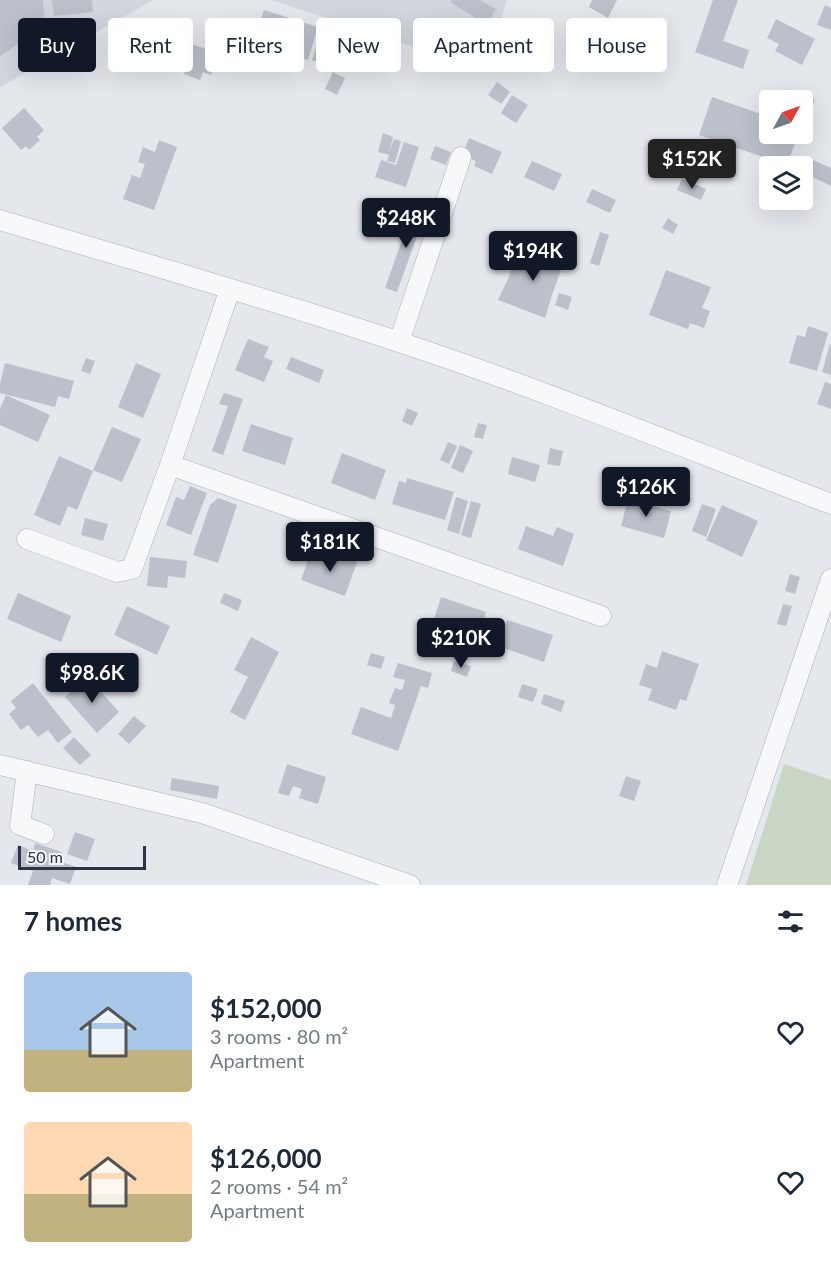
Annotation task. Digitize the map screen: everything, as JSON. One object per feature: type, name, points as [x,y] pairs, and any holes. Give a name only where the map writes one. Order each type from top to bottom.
[{"type":"street","points":[[399,342],[461,157]]},
{"type":"street","points":[[0,220],[399,342],[550,396],[831,504]]},
{"type":"street","points":[[27,539],[117,572],[132,569],[230,289]]},
{"type":"street","points":[[170,465],[600,616]]},
{"type":"street","points":[[727,885],[831,579]]},
{"type":"street","points":[[0,765],[202,813],[410,885]]},
{"type":"street","points":[[27,771],[20,825],[44,834]]},
{"type":"shaded area","points":[[0,0],[153,0],[121,18],[108,18],[108,26],[96,32],[96,18],[18,18],[18,72],[26,72],[0,87]]},
{"type":"shaded area","points":[[271,0],[507,0],[501,18],[413,18],[413,46],[401,42],[401,18],[326,18]]},
{"type":"green space","points":[[784,764],[831,780],[831,885],[746,885]]},
{"type":"building","points":[[0,0],[43,0],[44,18],[18,18],[18,44],[0,56]]},
{"type":"building","points":[[52,0],[92,0],[93,12],[54,16]]},
{"type":"building","points":[[452,0],[480,0],[496,9],[491,18],[476,18],[450,2]]},
{"type":"building","points":[[592,0],[617,0],[608,18],[589,7]]},
{"type":"building","points":[[713,0],[738,0],[723,41],[749,50],[743,69],[695,52]]},
{"type":"building","points":[[825,5],[831,8],[831,30],[817,25]]},
{"type":"building","points":[[264,10],[289,18],[262,18]]},
{"type":"building","points":[[776,19],[815,39],[802,65],[775,51],[779,44],[767,38]]},
{"type":"building","points":[[304,23],[316,26],[308,60],[304,59]]},
{"type":"building","points":[[193,44],[205,49],[205,72],[212,72],[211,75],[203,72],[200,80],[184,74],[185,72],[193,72]]},
{"type":"building","points":[[316,48],[316,61],[312,60]]},
{"type":"building","points":[[333,72],[345,78],[337,95],[325,89]]},
{"type":"building","points":[[497,82],[510,92],[501,104],[488,95]]},
{"type":"building","points":[[512,95],[528,105],[516,123],[501,113]]},
{"type":"building","points":[[712,97],[759,113],[759,144],[795,144],[790,156],[761,156],[699,135]]},
{"type":"building","points":[[24,108],[44,130],[37,137],[40,140],[29,150],[26,146],[21,150],[2,128]]},
{"type":"building","points":[[383,133],[393,137],[389,152],[394,139],[401,141],[395,163],[387,161],[389,155],[378,152]]},
{"type":"building","points":[[469,138],[502,152],[492,174],[474,166],[476,161],[462,155]]},
{"type":"building","points":[[159,140],[177,147],[154,210],[123,199],[132,175],[140,178],[145,164],[138,162],[143,147],[155,152]]},
{"type":"building","points":[[404,142],[419,147],[406,187],[375,177],[381,160],[396,165]]},
{"type":"building","points":[[435,146],[451,152],[446,165],[430,159]]},
{"type":"building","points":[[813,160],[831,168],[831,186],[813,177]]},
{"type":"building","points":[[532,161],[562,174],[554,191],[524,177]]},
{"type":"building","points":[[682,179],[706,189],[701,200],[677,190]]},
{"type":"building","points":[[592,189],[616,200],[610,213],[586,202]]},
{"type":"building","points":[[414,206],[426,211],[397,292],[385,288]]},
{"type":"building","points":[[668,218],[678,225],[673,234],[662,228]]},
{"type":"building","points":[[600,232],[609,235],[599,266],[590,263]]},
{"type":"building","points":[[538,249],[565,259],[545,318],[498,300],[518,250],[535,256]]},
{"type":"building","points":[[666,270],[711,287],[702,308],[710,311],[704,328],[690,323],[688,329],[649,315]]},
{"type":"building","points":[[559,293],[572,297],[568,310],[555,305]]},
{"type":"building","points":[[808,326],[828,333],[817,371],[789,363],[797,335],[805,337]]},
{"type":"building","points":[[248,339],[269,347],[264,357],[273,361],[264,382],[235,370]]},
{"type":"building","points":[[831,344],[831,375],[822,372]]},
{"type":"building","points":[[291,357],[324,370],[319,383],[286,369]]},
{"type":"building","points":[[86,358],[95,361],[90,374],[81,371]]},
{"type":"building","points":[[5,363],[74,381],[69,399],[58,396],[55,407],[0,393]]},
{"type":"building","points":[[136,363],[161,374],[143,418],[118,407]]},
{"type":"building","points":[[825,382],[831,384],[831,409],[817,404]]},
{"type":"building","points":[[224,393],[243,399],[223,455],[212,451],[228,406],[219,404]]},
{"type":"building","points":[[6,395],[50,415],[38,442],[0,425],[0,409]]},
{"type":"building","points":[[407,408],[418,413],[412,426],[402,421]]},
{"type":"building","points":[[478,423],[487,425],[483,439],[474,437]]},
{"type":"building","points":[[251,424],[293,438],[285,465],[242,451]]},
{"type":"building","points":[[112,427],[141,439],[122,482],[93,470]]},
{"type":"building","points":[[448,442],[457,446],[449,464],[440,460]]},
{"type":"building","points":[[460,445],[473,451],[463,473],[451,468]]},
{"type":"building","points":[[550,448],[563,451],[560,466],[547,464]]},
{"type":"building","points":[[342,453],[386,470],[375,500],[331,483]]},
{"type":"building","points":[[59,456],[93,471],[77,510],[68,506],[60,526],[34,515]]},
{"type":"building","points":[[512,457],[540,465],[535,482],[508,474]]},
{"type":"building","points":[[636,476],[647,480],[642,497],[630,494]]},
{"type":"building","points":[[407,478],[454,492],[445,520],[392,504],[399,481],[406,483]]},
{"type":"building","points":[[658,485],[669,489],[663,506],[646,500],[649,491],[656,493]]},
{"type":"building","points":[[190,486],[207,493],[191,535],[166,525],[176,497],[184,500]]},
{"type":"building","points":[[611,486],[626,491],[621,507],[606,502]]},
{"type":"building","points":[[456,497],[468,501],[459,534],[447,530]]},
{"type":"building","points":[[218,498],[237,505],[218,563],[193,555],[210,505]]},
{"type":"building","points":[[628,499],[671,511],[664,538],[621,526]]},
{"type":"building","points":[[471,501],[481,504],[471,538],[461,535]]},
{"type":"building","points":[[702,504],[716,509],[706,537],[692,531]]},
{"type":"building","points":[[722,505],[758,521],[742,557],[706,540]]},
{"type":"building","points":[[85,518],[108,524],[103,541],[81,535]]},
{"type":"building","points":[[526,526],[553,536],[557,527],[574,534],[563,566],[518,549]]},
{"type":"building","points":[[311,552],[331,560],[334,553],[357,562],[345,596],[301,580]]},
{"type":"building","points":[[150,557],[187,561],[185,578],[168,576],[167,588],[147,586]]},
{"type":"building","points":[[790,574],[800,577],[795,594],[785,591]]},
{"type":"building","points":[[18,593],[71,616],[61,642],[7,619]]},
{"type":"building","points":[[224,593],[242,600],[238,611],[220,603]]},
{"type":"building","points":[[441,597],[486,612],[476,645],[453,638],[455,630],[433,623]]},
{"type":"building","points":[[783,604],[792,606],[786,626],[777,624]]},
{"type":"building","points":[[127,606],[170,626],[157,655],[114,635]]},
{"type":"building","points":[[507,620],[553,635],[544,662],[498,646]]},
{"type":"building","points":[[251,637],[279,652],[245,720],[230,712],[248,677],[234,670]]},
{"type":"building","points":[[662,651],[699,664],[686,701],[680,699],[676,710],[648,700],[652,689],[639,685],[646,664],[657,668]]},
{"type":"building","points":[[371,653],[385,657],[381,669],[367,665]]},
{"type":"building","points":[[454,661],[471,666],[467,677],[451,671]]},
{"type":"building","points":[[398,663],[432,673],[428,688],[421,686],[398,751],[351,734],[361,707],[391,718],[395,705],[389,703],[395,688],[402,690],[405,680],[393,677]]},
{"type":"building","points":[[87,676],[119,712],[97,733],[65,697]]},
{"type":"building","points":[[33,683],[72,732],[58,743],[48,730],[38,737],[28,725],[21,730],[9,714],[16,708],[11,701]]},
{"type":"building","points":[[522,684],[538,689],[533,702],[518,697]]},
{"type":"building","points":[[544,694],[565,701],[561,712],[541,704]]},
{"type":"building","points":[[134,716],[146,726],[129,744],[118,734]]},
{"type":"building","points":[[74,737],[91,755],[80,765],[63,748]]},
{"type":"building","points":[[287,764],[326,777],[318,804],[299,798],[302,789],[293,786],[289,796],[278,793]]},
{"type":"building","points":[[626,776],[641,781],[634,801],[619,796]]},
{"type":"building","points":[[172,778],[219,786],[217,799],[170,790]]},
{"type":"building","points":[[75,832],[95,839],[87,861],[67,854]]},
{"type":"building","points":[[35,843],[62,852],[59,861],[76,867],[70,884],[52,878],[50,885],[28,885],[33,871],[11,863],[18,845],[33,851]]}]
